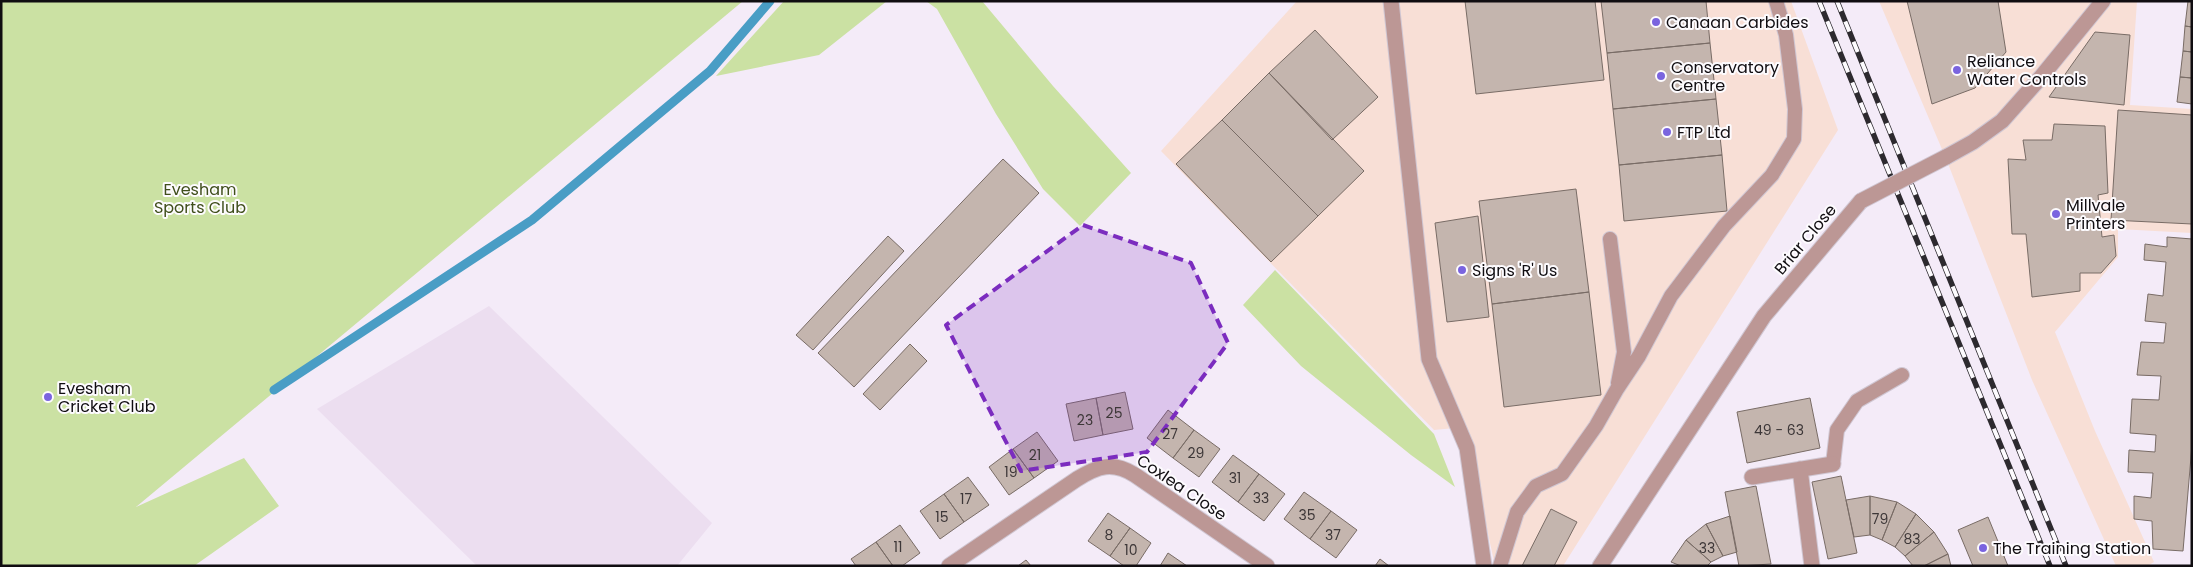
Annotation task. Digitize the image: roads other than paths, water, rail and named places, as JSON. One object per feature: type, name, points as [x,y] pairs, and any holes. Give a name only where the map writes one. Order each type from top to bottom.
[{"type":"street","points":[[1391,1],[1429,359],[1467,448],[1472,499],[1484,566]]},
{"type":"street","name":"Briar Close","points":[[1600,566],[1764,316],[1861,200],[1973,142],[2002,121],[2041,77],[2103,1]]},
{"type":"street","points":[[1752,477],[1832,464]]},
{"type":"street","name":"Coxlea Close","points":[[949,566],[1076,479],[1090,471],[1106,466],[1121,466],[1267,566]]},
{"type":"street","points":[[1800,469],[1812,566]]},
{"type":"lane","points":[[1500,566],[1517,512],[1536,486],[1562,474],[1596,426],[1639,356],[1671,296],[1724,226],[1772,175],[1794,140],[1795,109],[1786,35],[1776,1]]},
{"type":"lane","points":[[1610,239],[1624,352],[1617,389]]},
{"type":"lane","points":[[1832,464],[1837,430],[1857,401],[1902,375]]},
{"type":"waterway","points":[[274,390],[532,220],[710,71],[770,1]]},
{"type":"railway","points":[[1819,1],[2050,566]]},
{"type":"railway","points":[[1837,1],[2066,566]]},
{"type":"place","name":"Canaan Carbides","points":[[1656,22]]},
{"type":"place","name":"Reliance Water Controls","points":[[1957,70]]},
{"type":"place","name":"Conservatory Centre","points":[[1661,76]]},
{"type":"place","name":"FTP Ltd","points":[[1667,132]]},
{"type":"place","name":"Millvale Printers","points":[[2056,214]]},
{"type":"place","name":"Signs 'R' Us","points":[[1462,270]]},
{"type":"place","name":"Evesham Cricket Club","points":[[48,397]]},
{"type":"place","name":"The Training Station","points":[[1983,548]]},
{"type":"park label","name":"Evesham Sports Club","points":[[200,198]]}]
